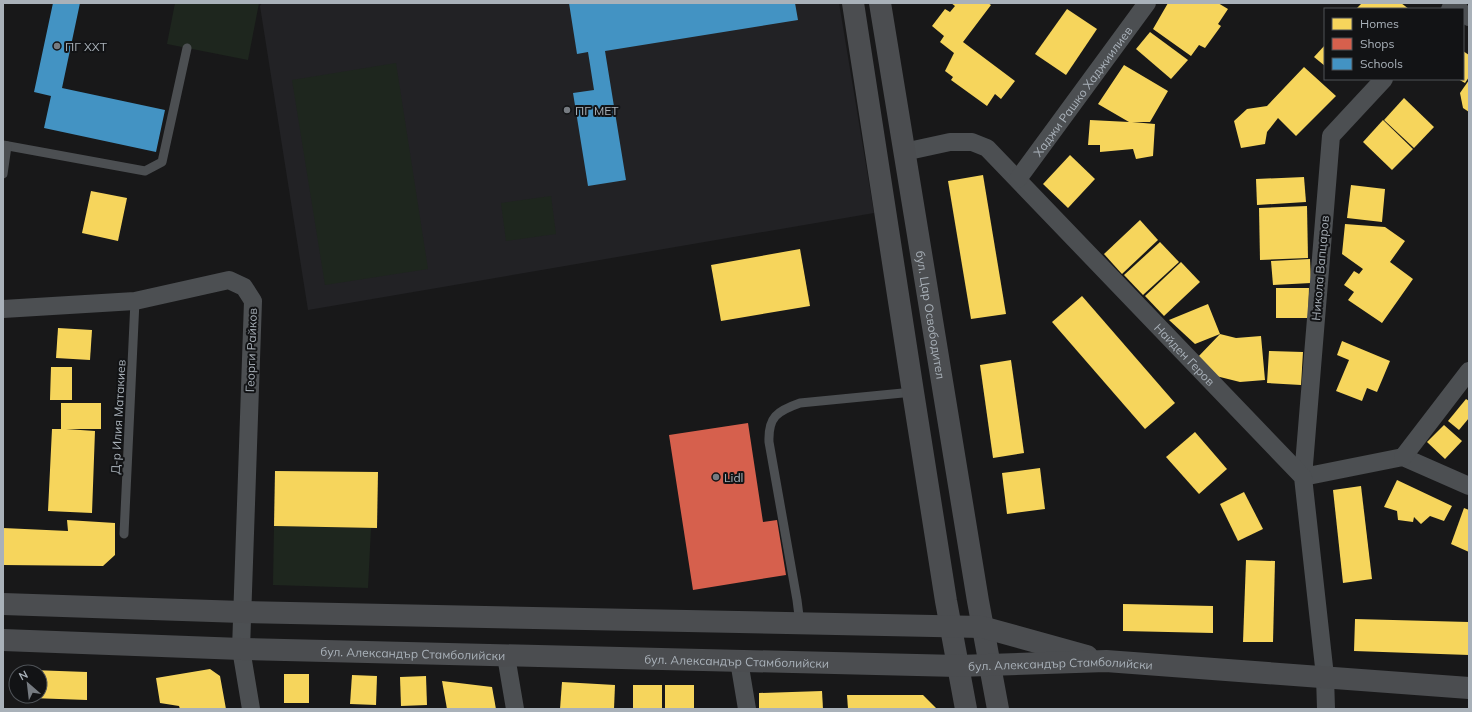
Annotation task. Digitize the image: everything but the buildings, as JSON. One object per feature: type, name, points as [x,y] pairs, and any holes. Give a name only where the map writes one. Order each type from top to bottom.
[{"type":"street","points":[[853,3],[913,392],[951,627],[966,709]]},
{"type":"street","name":"бул. Цар Освободител","points":[[880,3],[982,627],[990,666]]},
{"type":"street","name":"Хаджи Рашко Хаджиилиев","points":[[1018,179],[1147,3]]},
{"type":"street","name":"Никола Вапцаров","points":[[1303,477],[1331,136],[1383,80]]},
{"type":"street","name":"Найден Геров","points":[[904,152],[950,142],[972,142],[987,148],[1303,477]]},
{"type":"street","name":"Георги Райков","points":[[3,309],[135,301],[229,280],[244,287],[253,300],[245,585],[242,612],[241,649],[251,709]]},
{"type":"street","points":[[1403,456],[1469,371]]},
{"type":"street","points":[[1326,709],[1325,676],[1303,477],[1403,456],[1469,486]]},
{"type":"street","points":[[3,604],[242,612],[982,627],[1106,661]]},
{"type":"street","name":"бул. Александър Стамболийски","points":[[3,640],[241,649],[958,666],[1106,661],[1325,676],[1469,688]]},
{"type":"street","points":[[506,656],[515,709]]},
{"type":"street","points":[[739,661],[747,709]]},
{"type":"street","points":[[990,666],[998,709]]},
{"type":"lane","points":[[3,174],[5,145],[145,171],[162,162],[187,48]]},
{"type":"lane","name":"Д-р Илия Матакиев","points":[[124,534],[135,301]]},
{"type":"lane","points":[[800,624],[798,600],[769,442],[769,429],[774,417],[785,408],[800,403],[913,392]]},
{"type":"shaded area","points":[[175,3],[259,3],[248,60],[167,44]]},
{"type":"shaded area","name":"ПГ МЕТ","points":[[262,3],[839,3],[874,213],[308,310],[260,6]]},
{"type":"shaded area","points":[[396,63],[428,269],[325,285],[292,80]]},
{"type":"shaded area","points":[[551,196],[556,234],[506,241],[501,203]]},
{"type":"shaded area","points":[[274,526],[371,528],[368,588],[273,585]]},
{"type":"place","name":"ПГ ХХТ","points":[[57,46]]},
{"type":"place","name":"ПГ МЕТ","points":[[567,110]]},
{"type":"place","name":"Lidl","points":[[716,477]]}]
